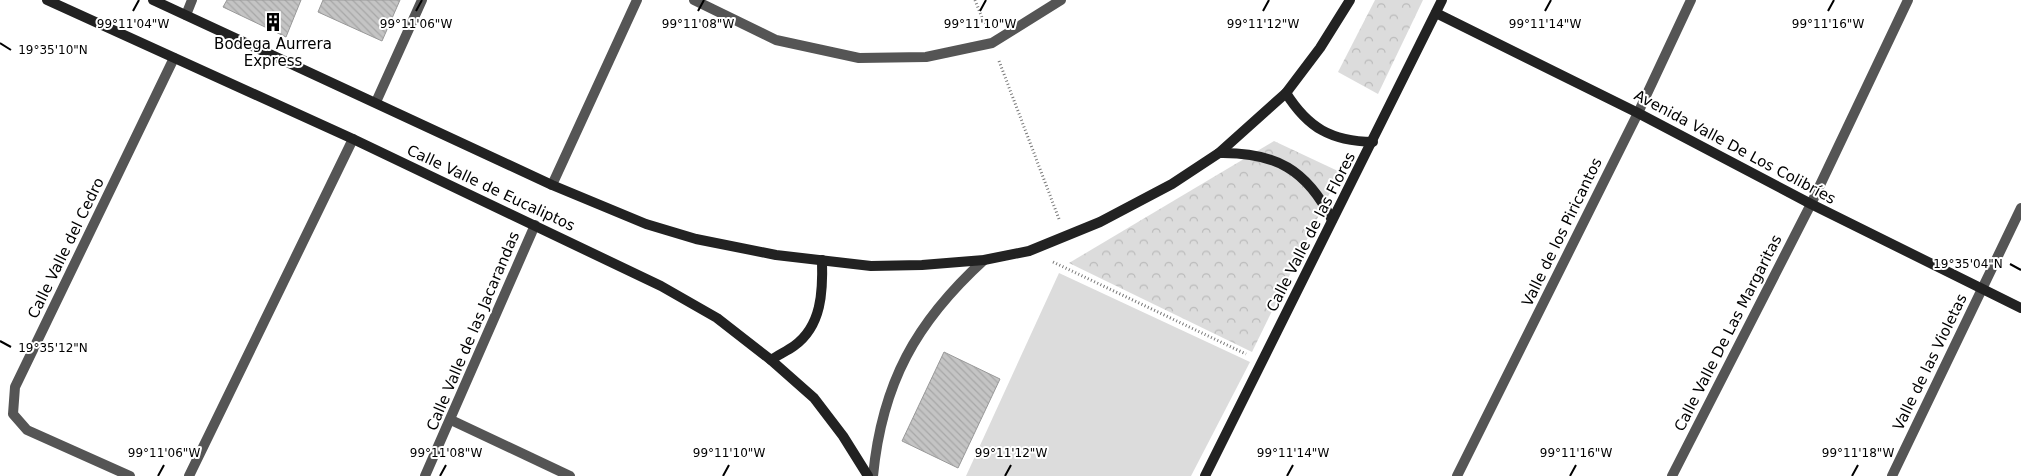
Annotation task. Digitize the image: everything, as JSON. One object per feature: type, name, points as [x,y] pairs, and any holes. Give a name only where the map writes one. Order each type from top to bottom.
[{"type":"street","name":"Calle Valle de Eucaliptos","points":[[47,0],[353,139],[535,225],[661,286],[717,318],[771,360],[814,398],[843,436],[868,476]]},
{"type":"street","name":"Calle Valle de Eucaliptos","points":[[153,0],[552,185],[646,224],[696,239],[776,254],[871,266],[922,265],[984,260]]},
{"type":"street","points":[[186,15],[192,0]]},
{"type":"street","points":[[376,102],[422,0]]},
{"type":"street","points":[[552,185],[637,0]]},
{"type":"street","points":[[694,0],[776,40],[859,58],[926,57],[992,43],[1061,0]]},
{"type":"street","points":[[874,476],[876,447],[884,411],[897,377],[913,344],[939,306],[957,285],[984,260],[1029,251],[1100,222],[1172,184],[1219,153],[1286,93],[1320,48],[1350,0]]},
{"type":"street","name":"Calle Valle de las Flores","points":[[1205,476],[1332,220],[1373,142],[1442,0]]},
{"type":"street","name":"Valle de los Piricantos","points":[[1457,476],[1638,113],[1691,0]]},
{"type":"street","name":"Calle Valle De Las Margaritas","points":[[1672,476],[1811,204],[1908,0]]},
{"type":"street","name":"Avenida Valle De Los Colibríes","points":[[1436,13],[1638,113],[1811,204],[2021,308]]},
{"type":"street","name":"Calle Valle del Cedro","points":[[130,476],[27,430],[13,414],[15,387],[174,58]]},
{"type":"street","points":[[1286,93],[1297,111],[1313,125],[1331,136],[1373,142]]},
{"type":"street","points":[[189,476],[353,139]]},
{"type":"street","points":[[1219,153],[1243,153],[1266,157],[1288,167],[1306,181],[1316,193],[1332,220]]},
{"type":"street","name":"Valle de las Violetas","points":[[1892,476],[2021,208]]},
{"type":"street","name":"Calle Valle de las Jacarandas","points":[[425,476],[535,225]]},
{"type":"street","points":[[771,360],[795,345],[809,330],[818,311],[822,286],[822,260]]},
{"type":"street","points":[[451,420],[570,476]]},
{"type":"path","points":[[975,0],[1066,237]]},
{"type":"path","points":[[1029,251],[1262,362]]},
{"type":"green space","points":[[1375,0],[1423,0],[1378,94],[1338,72]]},
{"type":"green space","points":[[1274,141],[1340,172],[1252,352],[1069,263]]},
{"type":"green space","points":[[1059,273],[1250,362],[1191,476],[966,476]]},
{"type":"building","name":"Bodega Aurrera Express","points":[[227,0],[301,0],[286,37],[223,7]]},
{"type":"building","points":[[323,0],[400,0],[382,41],[318,12]]},
{"type":"building","points":[[944,352],[1000,379],[958,468],[902,441]]},
{"type":"place","name":"Bodega Aurrera Express","points":[[273,22]]}]
